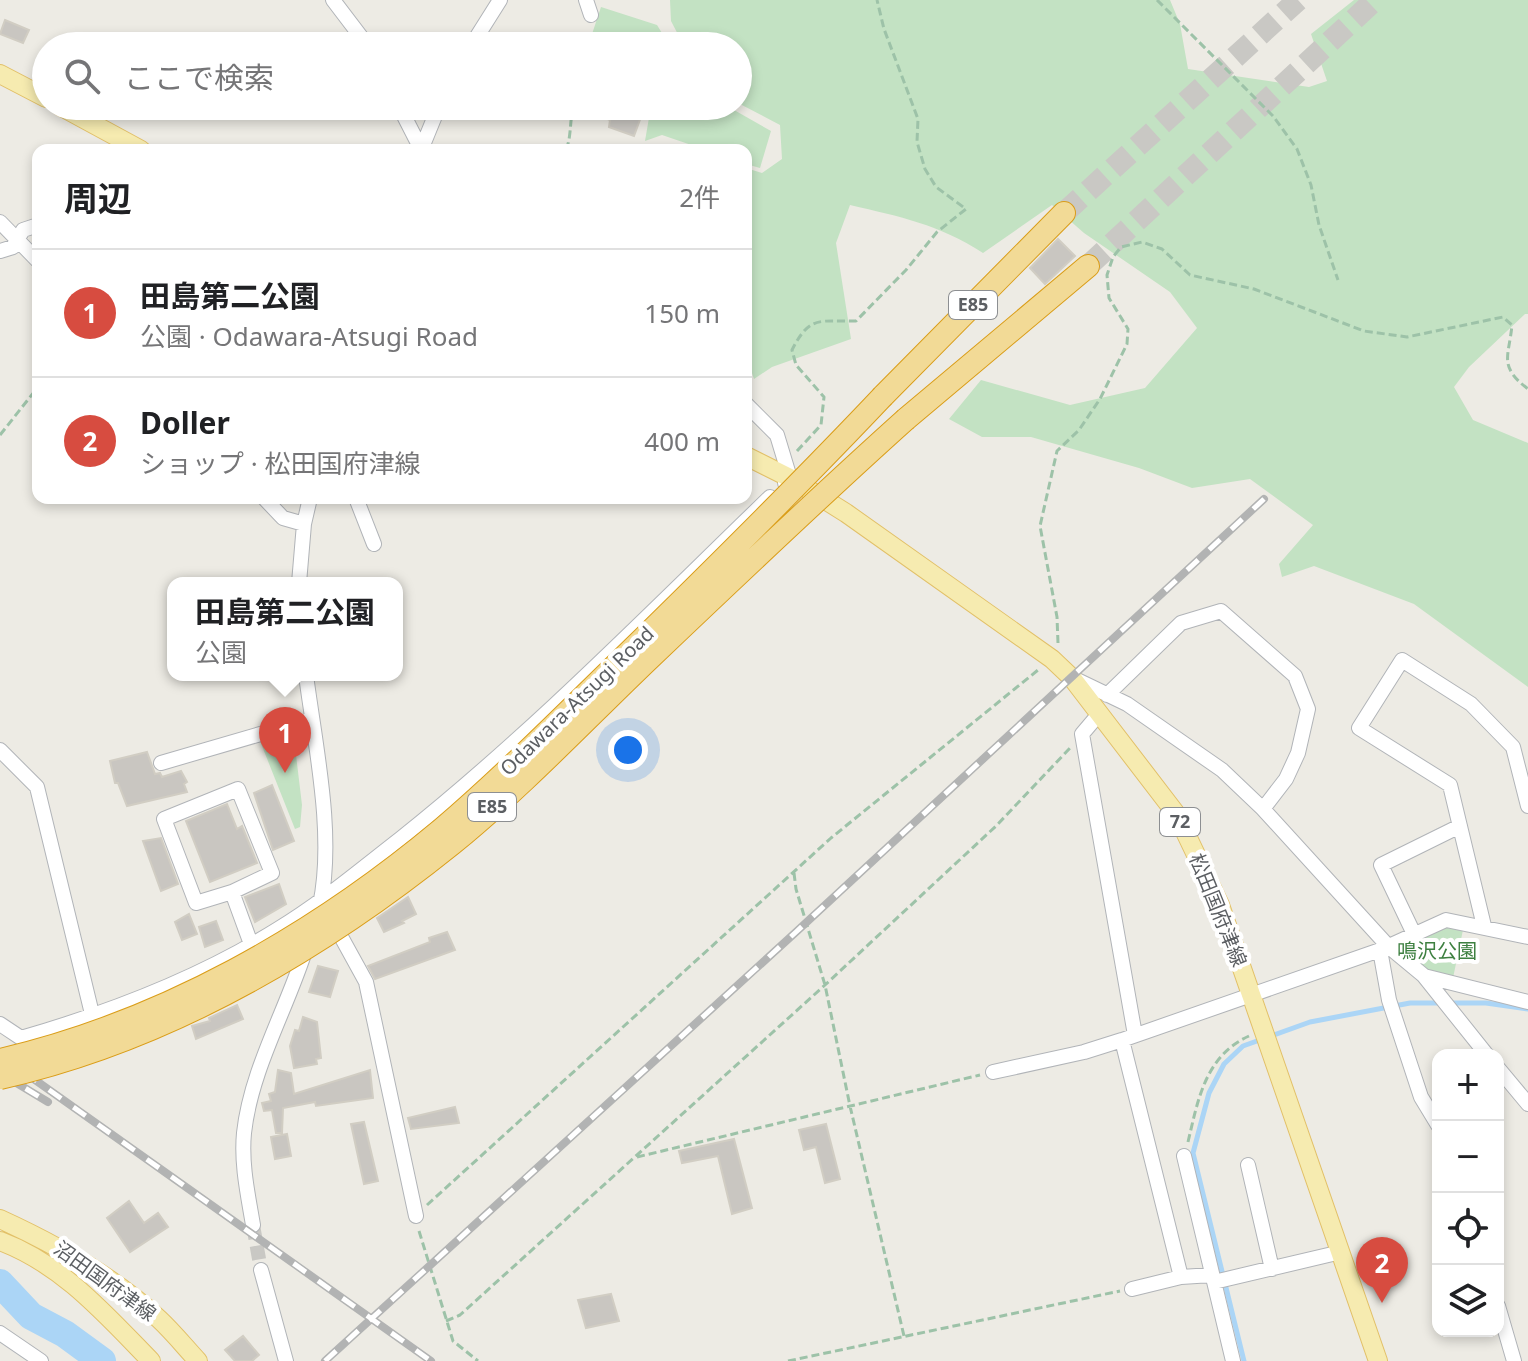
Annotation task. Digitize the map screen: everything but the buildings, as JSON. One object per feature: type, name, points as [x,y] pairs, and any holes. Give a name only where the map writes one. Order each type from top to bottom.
[{"type":"highway","name":"Odawara-Atsugi Road","points":[[0,1060],[85,1036],[149,1012],[204,986],[275,947],[356,894],[441,829],[528,750],[783,502],[1064,213]]},
{"type":"highway","name":"Odawara-Atsugi Road","points":[[0,1078],[92,1053],[183,1015],[281,964],[365,909],[453,843],[799,516],[906,419],[1088,266]]},
{"type":"main road","points":[[0,74],[32,91]]},
{"type":"main road","points":[[86,120],[130,144]]},
{"type":"main road","name":"松田国府津線","points":[[752,459],[790,478],[846,513],[1052,659],[1072,678],[1177,815],[1220,905],[1378,1361]]},
{"type":"main road","name":"沼田国府津線","points":[[6,1222],[47,1240],[107,1278],[158,1319],[198,1361]]},
{"type":"main road","name":"沼田国府津線","points":[[0,1241],[26,1251],[84,1293],[151,1361]]},
{"type":"street","points":[[333,0],[357,32]]},
{"type":"street","points":[[480,32],[500,0]]},
{"type":"street","points":[[406,120],[418,144]]},
{"type":"street","points":[[423,144],[433,120]]},
{"type":"street","points":[[0,222],[32,254]]},
{"type":"street","points":[[0,251],[13,247],[23,230],[32,227]]},
{"type":"street","points":[[0,1024],[21,1038],[93,1018],[187,978],[251,944],[321,901],[457,794],[790,478],[777,435],[752,410]]},
{"type":"street","points":[[270,504],[283,518],[304,524]]},
{"type":"street","points":[[300,577],[309,504]]},
{"type":"street","points":[[358,504],[374,544]]},
{"type":"street","points":[[1107,695],[1181,623],[1221,611],[1295,676],[1308,709],[1298,753],[1286,779],[1263,809]]},
{"type":"street","points":[[1484,926],[1450,785],[1359,728],[1402,660],[1471,704],[1513,747],[1528,806]]},
{"type":"street","points":[[1072,678],[1127,704],[1222,770],[1263,809],[1384,948],[1423,975],[1482,1049]]},
{"type":"street","points":[[253,1225],[244,1166],[244,1135],[249,1109],[255,1083],[301,965],[321,901],[323,809],[307,681]]},
{"type":"street","points":[[1099,714],[1082,734],[1128,1038],[1181,1277]]},
{"type":"street","points":[[161,763],[312,719]]},
{"type":"street","points":[[0,750],[37,787],[93,1018]]},
{"type":"street","points":[[238,789],[272,873],[232,892],[196,903],[164,819],[238,789]]},
{"type":"street","points":[[1414,934],[1381,865],[1460,826]]},
{"type":"street","points":[[232,892],[251,944]]},
{"type":"street","points":[[321,901],[366,982],[416,1216]]},
{"type":"street","points":[[993,1072],[1084,1052],[1128,1038],[1384,948],[1446,920],[1528,937]]},
{"type":"street","points":[[1384,948],[1389,1000],[1421,1097],[1436,1121]]},
{"type":"street","points":[[1423,975],[1528,1002]]},
{"type":"street","points":[[1504,1075],[1528,1104]]},
{"type":"street","points":[[1184,1156],[1233,1361]]},
{"type":"street","points":[[1248,1165],[1272,1269]]},
{"type":"street","points":[[1132,1289],[1181,1277],[1213,1279],[1272,1269],[1341,1252]]},
{"type":"street","points":[[261,1270],[286,1361]]},
{"type":"street","points":[[1504,1327],[1514,1361]]},
{"type":"street","points":[[0,1333],[41,1361]]},
{"type":"path","points":[[790,478],[793,456],[821,425],[824,397],[796,365],[792,350],[801,332],[818,321],[856,321],[906,270],[937,232],[966,209],[936,187],[925,169],[917,142],[918,119],[884,29],[877,0]]},
{"type":"path","points":[[1157,0],[1273,116],[1297,149],[1311,185],[1319,225],[1338,280]]},
{"type":"path","points":[[568,144],[570,120]]},
{"type":"path","points":[[478,1361],[453,1341],[423,1252],[416,1216],[831,838],[1052,659],[1057,651],[1057,617],[1040,526],[1057,451],[1079,430],[1100,399],[1127,344],[1128,329],[1109,298],[1107,275],[1113,257],[1121,247],[1142,242],[1162,249],[1190,275],[1254,289],[1364,331],[1407,337],[1503,317],[1512,325],[1506,350],[1507,367],[1513,378],[1528,389]]},
{"type":"path","points":[[0,435],[32,395]]},
{"type":"path","points":[[446,1321],[460,1315],[825,985],[996,826],[1082,734]]},
{"type":"path","points":[[794,873],[825,985],[904,1336]]},
{"type":"path","points":[[1184,1156],[1200,1093],[1211,1068],[1225,1050],[1264,1030]]},
{"type":"path","points":[[634,1158],[993,1072]]},
{"type":"path","points":[[788,1361],[1132,1289]]},
{"type":"green space","points":[[670,0],[1170,0],[1180,24],[1188,69],[1309,87],[1327,81],[1311,34],[1354,0],[1528,0],[1528,314],[1469,367],[1454,387],[1473,420],[1528,443],[1528,687],[1414,604],[1314,566],[1282,577],[1279,564],[1313,525],[1250,479],[1192,488],[1139,468],[1031,437],[982,437],[949,419],[981,380],[1070,405],[1145,388],[1197,328],[1170,292],[1084,233],[1052,205],[983,253],[935,228],[850,205],[836,243],[851,339],[772,367],[754,379],[752,170],[762,173],[782,159],[780,125],[752,110],[752,32],[677,32],[671,21]]},
{"type":"green space","points":[[601,7],[657,25],[661,32],[593,32]]},
{"type":"green space","points":[[649,120],[752,120],[771,131],[760,168],[752,166],[752,144],[688,144],[662,135],[645,141]]},
{"type":"green space","points":[[293,730],[302,805],[300,827],[295,829],[260,741]]},
{"type":"green space","name":"鳴沢公園","points":[[1446,922],[1464,925],[1453,978],[1420,968],[1404,956],[1405,941]]},
{"type":"waterway","points":[[1244,1361],[1193,1153],[1209,1093],[1224,1064],[1243,1046],[1310,1022],[1410,1003],[1439,1003]]},
{"type":"waterway","points":[[1449,1003],[1486,1003],[1528,1009]]},
{"type":"waterway","points":[[0,1283],[31,1316],[65,1334],[102,1361]]},
{"type":"tunnel","points":[[1064,213],[1298,0]]},
{"type":"tunnel","points":[[1088,266],[1375,0]]},
{"type":"tunnel","points":[[253,1225],[261,1270]]},
{"type":"railway","points":[[325,1361],[796,932],[1264,499]]},
{"type":"railway","points":[[0,1055],[431,1361]]},
{"type":"railway","points":[[0,1073],[48,1102]]},
{"type":"place","name":"田島第二公園","points":[[285,773]]},
{"type":"place","name":"Doller","points":[[1382,1303]]}]
